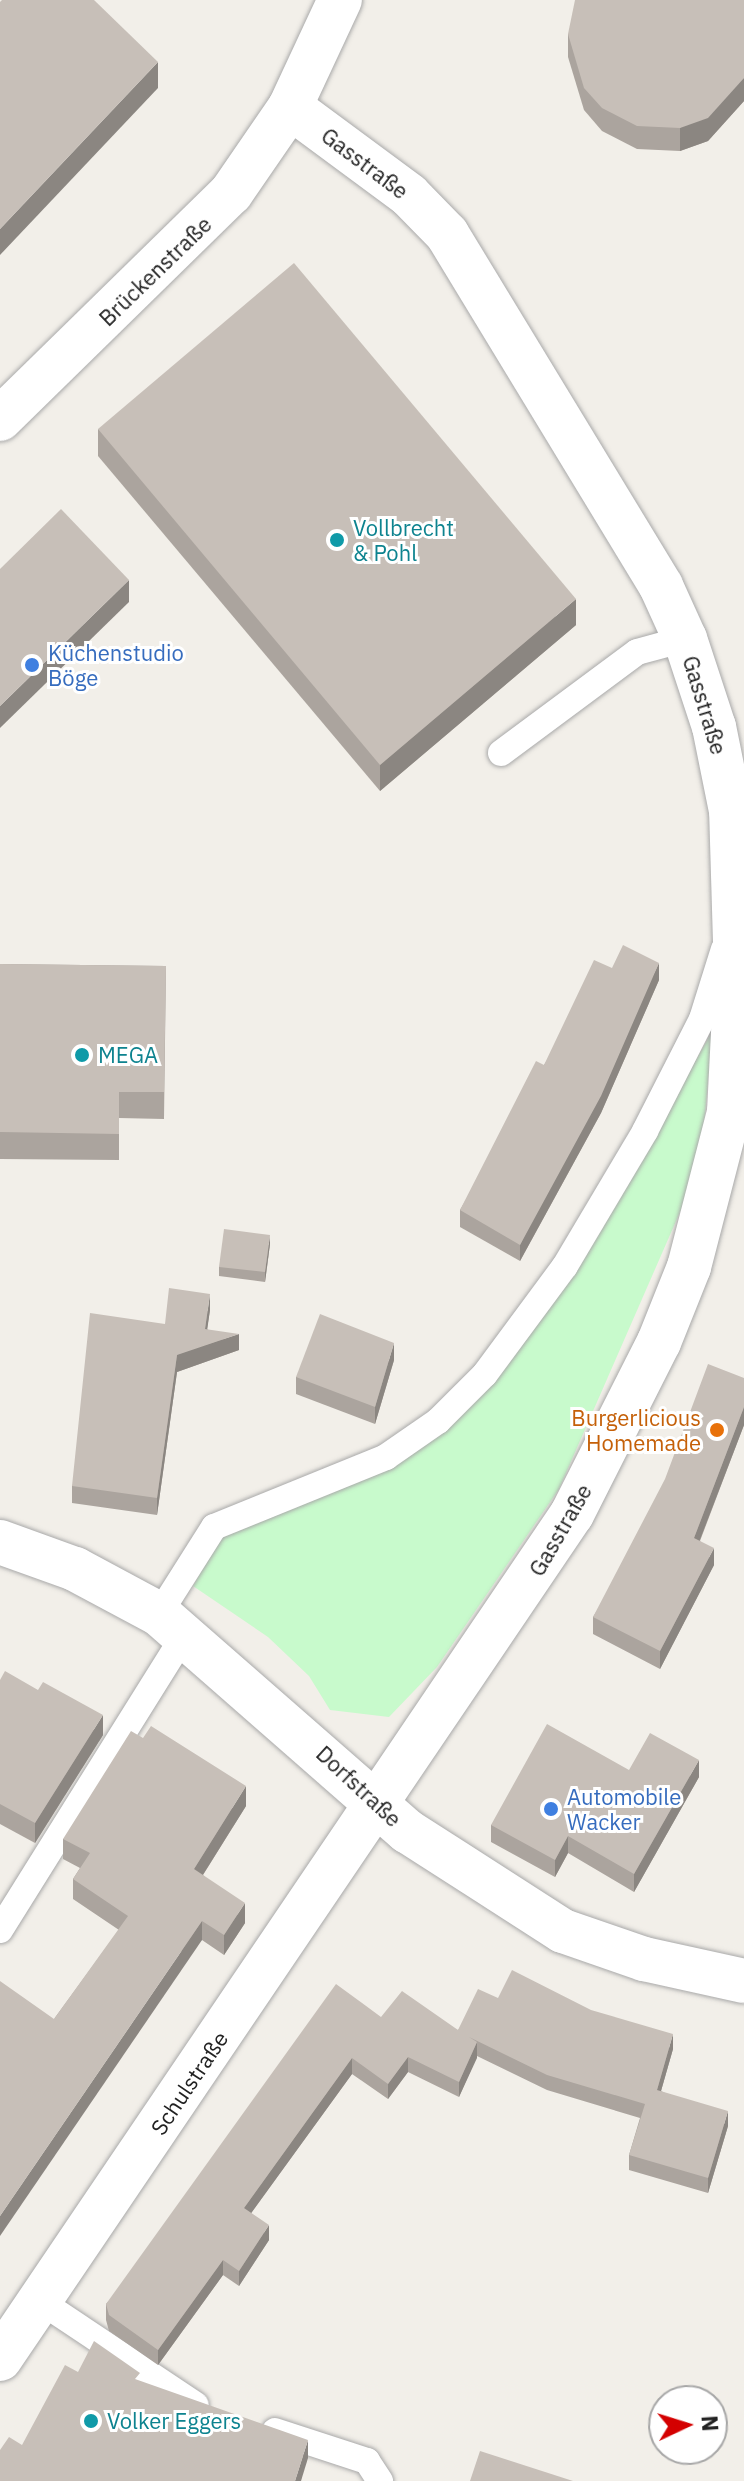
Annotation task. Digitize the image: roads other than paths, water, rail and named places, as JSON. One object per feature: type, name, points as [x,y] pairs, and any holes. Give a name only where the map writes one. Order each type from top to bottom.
[{"type":"street","points":[[290,107],[340,0]]},
{"type":"street","name":"Brückenstraße","points":[[0,419],[209,220],[290,107]]},
{"type":"street","name":"Gasstraße","points":[[290,107],[409,195],[447,234],[661,586],[685,639],[723,763],[735,916],[729,1112],[697,1239],[664,1329],[572,1514],[379,1807]]},
{"type":"street","name":"Dorfstraße","points":[[0,1542],[64,1564],[172,1623],[379,1807],[563,1931],[644,1959],[744,1981]]},
{"type":"street","name":"Schulstraße","points":[[0,2359],[379,1807]]},
{"type":"lane","points":[[501,753],[637,652],[685,639]]},
{"type":"lane","points":[[0,1930],[172,1623],[214,1527],[386,1457],[438,1421],[485,1374],[565,1266],[645,1131],[702,1019],[735,916]]},
{"type":"lane","points":[[40,2301],[180,2400],[223,2414]]},
{"type":"lane","points":[[252,2423],[367,2461],[380,2481]]},
{"type":"place","name":"Vollbrecht & Pohl","points":[[337,540]]},
{"type":"place","name":"Küchenstudio Böge","points":[[32,665]]},
{"type":"place","name":"MEGA","points":[[82,1055]]},
{"type":"place","name":"Burgerlicious Homemade","points":[[717,1430]]},
{"type":"place","name":"Automobile Wacker","points":[[551,1809]]},
{"type":"place","name":"Volker Eggers","points":[[91,2421]]}]
